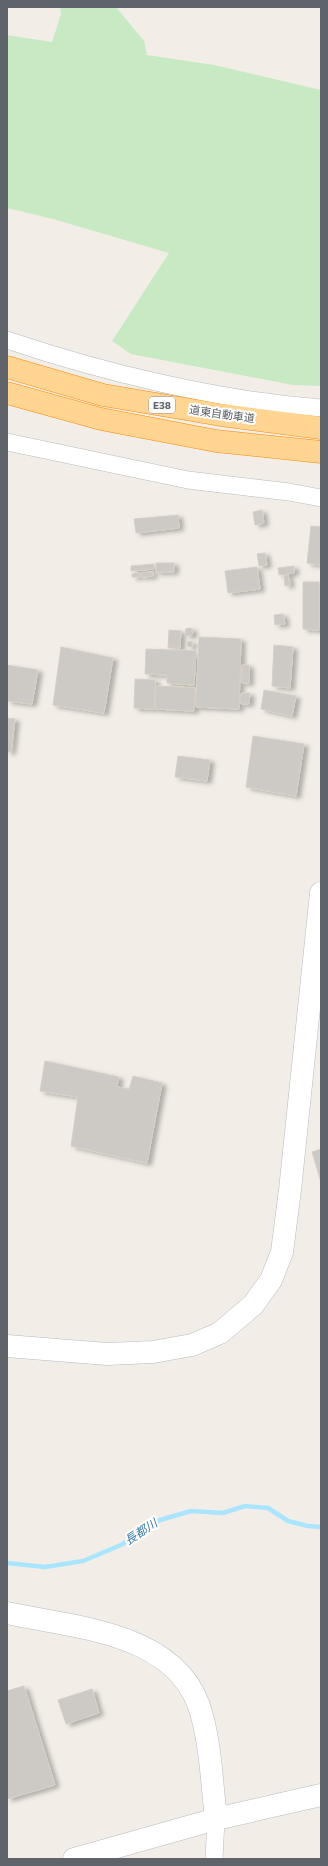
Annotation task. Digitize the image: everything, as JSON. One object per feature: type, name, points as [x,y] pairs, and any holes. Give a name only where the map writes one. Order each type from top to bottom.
[{"type":"highway","name":"道東自動車道","points":[[7,367],[103,395],[221,415],[321,428]]},
{"type":"highway","name":"E38","points":[[7,393],[101,419],[216,441],[321,452]]},
{"type":"street","points":[[7,340],[128,375],[220,395],[321,408]]},
{"type":"street","points":[[7,442],[188,480],[289,492],[321,498]]},
{"type":"street","points":[[7,1346],[106,1354],[153,1352],[192,1345],[220,1333],[253,1305],[271,1280],[282,1252],[290,1190],[321,893]]},
{"type":"street","points":[[7,1613],[107,1633],[140,1645],[168,1661],[191,1689],[202,1715],[210,1759],[216,1819],[214,1859]]},
{"type":"street","points":[[74,1859],[216,1819],[321,1795]]},
{"type":"green space","points":[[60,7],[116,7],[144,41],[147,55],[214,65],[321,90],[321,386],[293,385],[131,354],[112,341],[169,253],[53,219],[7,208],[7,35],[52,42],[61,14]]},
{"type":"building","points":[[262,510],[264,523],[255,525],[253,512]]},
{"type":"building","points":[[178,515],[179,528],[136,533],[134,519]]},
{"type":"building","points":[[311,526],[321,527],[321,565],[307,563]]},
{"type":"building","points":[[265,553],[267,565],[259,566],[257,554]]},
{"type":"building","points":[[156,563],[174,563],[174,572],[156,572]]},
{"type":"building","points":[[154,564],[154,569],[131,571],[131,566]]},
{"type":"building","points":[[294,566],[294,573],[279,575],[278,568]]},
{"type":"building","points":[[257,567],[260,589],[228,593],[225,571]]},
{"type":"building","points":[[153,572],[153,576],[142,577],[141,573]]},
{"type":"building","points":[[139,573],[140,577],[132,577],[132,574]]},
{"type":"building","points":[[284,575],[288,575],[290,585],[285,586]]},
{"type":"building","points":[[303,582],[319,582],[319,630],[303,629]]},
{"type":"building","points":[[283,614],[285,624],[275,625],[274,615]]},
{"type":"building","points":[[189,628],[192,629],[192,635],[189,636],[186,635],[185,632],[186,629]]},
{"type":"building","points":[[169,630],[181,631],[180,648],[168,648]]},
{"type":"building","points":[[199,637],[241,639],[239,709],[196,707]]},
{"type":"building","points":[[190,641],[193,644],[190,647],[187,644]]},
{"type":"building","points":[[274,645],[293,647],[290,688],[272,686]]},
{"type":"building","points":[[61,647],[113,658],[104,713],[53,705]]},
{"type":"building","points":[[146,649],[196,651],[194,685],[167,683],[167,675],[145,674]]},
{"type":"building","points":[[7,665],[38,670],[32,704],[7,701]]},
{"type":"building","points":[[242,665],[249,665],[249,683],[242,683]]},
{"type":"building","points":[[135,679],[155,680],[154,709],[134,708]]},
{"type":"building","points":[[156,686],[195,688],[194,711],[155,709]]},
{"type":"building","points":[[264,690],[296,696],[292,716],[261,709]]},
{"type":"building","points":[[241,693],[250,693],[249,704],[241,704]]},
{"type":"building","points":[[7,718],[15,719],[11,752],[7,752]]},
{"type":"building","points":[[253,736],[304,744],[296,796],[246,787]]},
{"type":"building","points":[[178,756],[210,760],[207,781],[175,777]]},
{"type":"building","points":[[45,1061],[119,1077],[117,1087],[129,1089],[133,1076],[162,1083],[147,1163],[71,1146],[78,1097],[40,1091]]},
{"type":"building","points":[[321,1149],[321,1182],[312,1152]]},
{"type":"building","points":[[24,1686],[55,1785],[7,1799],[7,1691]]},
{"type":"building","points":[[92,1689],[99,1713],[66,1724],[58,1700]]},
{"type":"waterway","name":"長都川","points":[[7,1563],[45,1567],[83,1561],[121,1545],[160,1520],[191,1511],[223,1513],[245,1506],[268,1508],[288,1521],[308,1526],[321,1527]]}]
